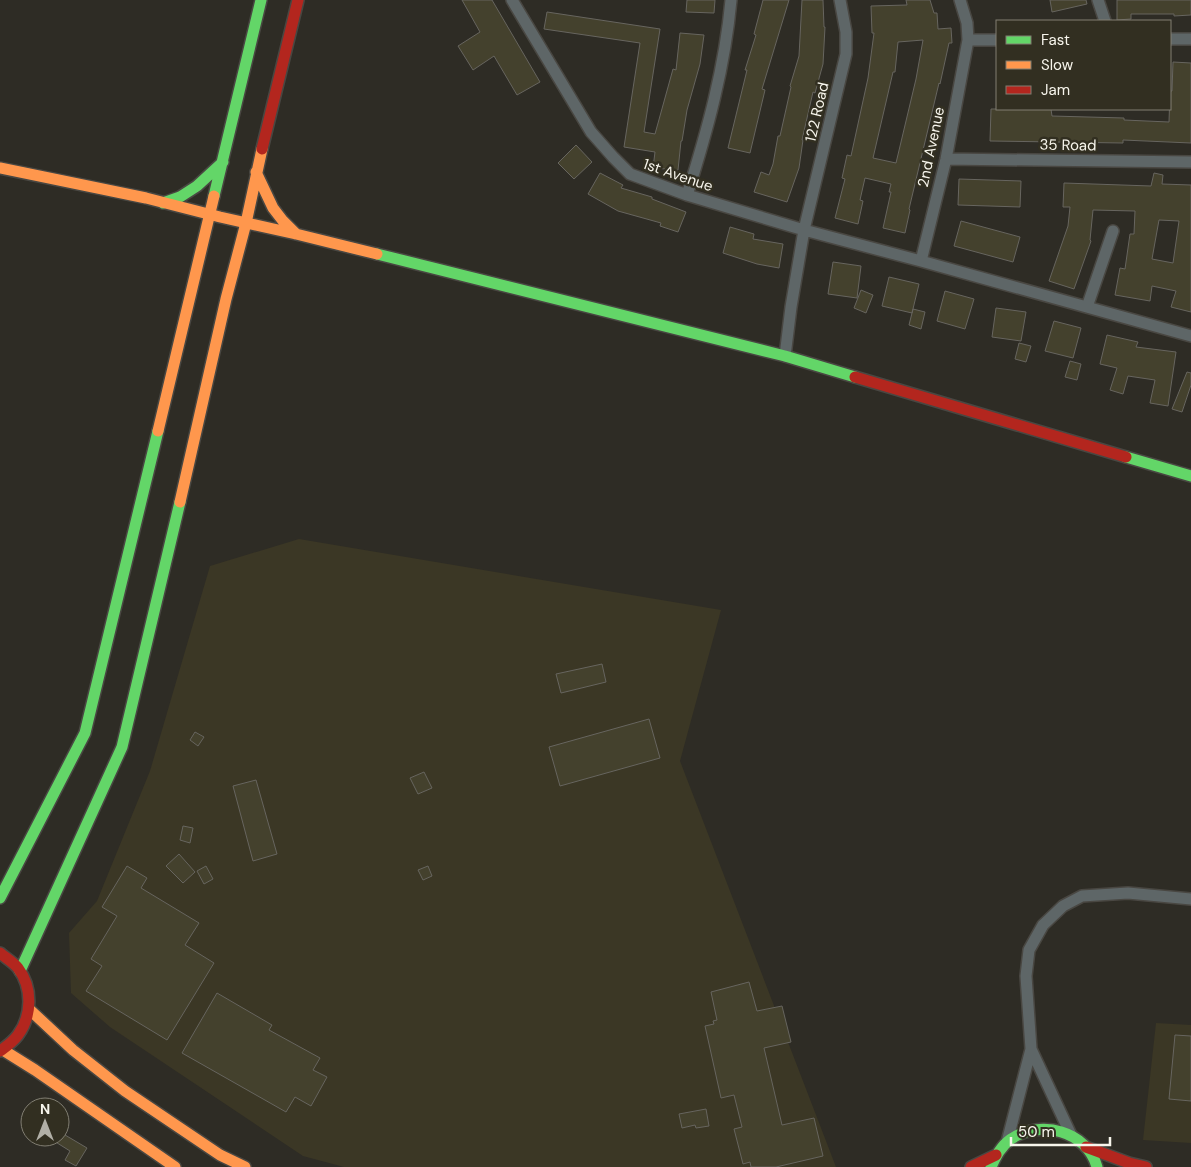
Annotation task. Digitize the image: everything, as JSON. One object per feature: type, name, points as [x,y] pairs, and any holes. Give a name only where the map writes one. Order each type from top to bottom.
[{"type":"street","points":[[2,894],[85,733],[261,0]]},
{"type":"street","points":[[20,971],[122,747],[226,298],[246,223],[256,172],[298,0]]},
{"type":"street","name":"1st Avenue","points":[[512,0],[591,132],[630,174],[687,196],[804,230],[1191,336]]},
{"type":"street","points":[[687,196],[711,112],[722,61],[731,0]]},
{"type":"street","name":"122 Road","points":[[785,356],[791,306],[804,230],[846,54],[846,32],[840,0]]},
{"type":"street","name":"2nd Avenue","points":[[921,261],[946,159],[968,40],[960,0]]},
{"type":"street","points":[[1098,0],[1105,20]]},
{"type":"street","points":[[1171,39],[1191,39]]},
{"type":"street","points":[[968,40],[996,40]]},
{"type":"street","name":"35 Road","points":[[946,159],[1191,162]]},
{"type":"street","points":[[163,203],[197,186],[223,162]]},
{"type":"street","points":[[0,168],[296,234],[785,356],[1191,476]]},
{"type":"street","points":[[256,172],[273,208],[296,234]]},
{"type":"street","points":[[1087,307],[1113,231]]},
{"type":"street","points":[[1007,1142],[1031,1049],[1026,976],[1029,950],[1043,925],[1062,906],[1082,896],[1128,892],[1191,899]]},
{"type":"street","points":[[0,953],[11,960],[20,971],[26,982],[29,996],[29,1009],[25,1025],[16,1039],[2,1050],[35,1070],[66,1094],[175,1167]]},
{"type":"street","points":[[29,1009],[73,1050],[125,1091],[220,1155],[245,1167]]},
{"type":"street","points":[[1031,1049],[1071,1135]]},
{"type":"street","points":[[991,1167],[996,1155],[1007,1142],[1022,1133],[1038,1128],[1055,1129],[1071,1135],[1086,1147],[1129,1164],[1146,1167]]},
{"type":"street","points":[[1086,1147],[1097,1167]]},
{"type":"street","points":[[971,1167],[996,1155]]},
{"type":"shaded area","points":[[299,539],[721,610],[680,761],[836,1167],[344,1167],[303,1156],[110,1027],[71,993],[69,933],[97,901],[150,771],[210,566]]},
{"type":"shaded area","points":[[1156,1023],[1191,1025],[1191,1143],[1143,1140]]},
{"type":"building","points":[[462,0],[492,0],[540,82],[517,95],[494,56],[473,70],[458,46],[480,32]]},
{"type":"building","points":[[687,0],[715,0],[714,13],[686,12]]},
{"type":"building","points":[[763,0],[789,0],[762,89],[765,90],[750,153],[728,148]]},
{"type":"building","points":[[802,0],[823,0],[825,27],[823,64],[815,93],[813,92],[802,140],[799,168],[787,202],[754,192],[761,172],[769,175],[778,136],[780,136],[790,86],[799,56]]},
{"type":"building","points":[[906,0],[930,0],[934,13],[937,13],[938,29],[951,28],[952,43],[949,43],[939,83],[905,233],[883,228],[891,184],[865,178],[860,200],[863,201],[858,224],[835,218],[845,179],[842,178],[847,155],[851,156],[868,78],[874,33],[872,33],[871,6],[907,5]],"holes":[[[923,40],[916,79],[896,163],[873,158],[893,72],[895,72],[898,42]]]},
{"type":"building","points":[[1050,0],[1086,0],[1087,4],[1052,12]]},
{"type":"building","points":[[1117,0],[1191,0],[1191,15],[1131,14],[1131,19],[1117,20]]},
{"type":"building","points":[[547,12],[660,29],[644,132],[655,134],[673,69],[676,70],[680,33],[704,35],[700,64],[687,110],[681,141],[678,170],[653,168],[655,152],[624,147],[640,43],[544,29]]},
{"type":"building","points":[[1173,62],[1191,63],[1191,143],[1123,140],[1123,143],[990,141],[991,109],[1051,110],[1052,116],[1124,118],[1124,120],[1169,122]]},
{"type":"building","points":[[576,145],[592,162],[574,179],[558,163]]},
{"type":"building","points":[[600,173],[623,185],[621,188],[652,197],[652,199],[686,212],[678,232],[660,226],[661,223],[618,211],[588,194]]},
{"type":"building","points":[[1154,173],[1163,175],[1162,184],[1191,185],[1191,312],[1171,307],[1176,291],[1152,286],[1150,301],[1115,295],[1120,268],[1125,269],[1130,234],[1134,234],[1135,211],[1093,210],[1091,241],[1074,289],[1049,281],[1068,226],[1070,207],[1063,207],[1064,183],[1151,186]],"holes":[[[1159,220],[1179,221],[1173,263],[1152,259]]]},
{"type":"building","points":[[959,179],[1021,181],[1020,207],[958,205]]},
{"type":"building","points":[[961,221],[1020,237],[1013,262],[954,246]]},
{"type":"building","points":[[730,227],[754,234],[753,239],[783,244],[779,268],[757,264],[723,253]]},
{"type":"building","points":[[833,262],[861,266],[857,298],[828,294]]},
{"type":"building","points":[[889,277],[919,284],[912,313],[882,306]]},
{"type":"building","points":[[861,290],[873,295],[866,313],[854,308]]},
{"type":"building","points":[[945,291],[974,299],[965,329],[937,321]]},
{"type":"building","points":[[996,308],[1026,312],[1021,341],[992,337]]},
{"type":"building","points":[[913,309],[925,312],[921,329],[909,325]]},
{"type":"building","points":[[1054,321],[1081,328],[1073,358],[1045,351]]},
{"type":"building","points":[[1107,335],[1138,342],[1136,347],[1176,352],[1168,406],[1150,403],[1155,380],[1128,376],[1123,394],[1110,390],[1117,368],[1100,364]]},
{"type":"building","points":[[1019,343],[1031,346],[1026,362],[1015,359]]},
{"type":"building","points":[[1070,361],[1081,364],[1077,380],[1065,377]]},
{"type":"building","points":[[1187,372],[1191,373],[1191,385],[1182,412],[1172,409]]},
{"type":"building","points":[[602,664],[606,682],[561,693],[556,674]]},
{"type":"building","points":[[649,719],[660,758],[560,786],[549,747]]},
{"type":"building","points":[[195,732],[204,737],[198,746],[190,740]]},
{"type":"building","points":[[424,772],[432,788],[418,794],[410,778]]},
{"type":"building","points":[[256,780],[277,854],[253,861],[233,786]]},
{"type":"building","points":[[183,826],[193,828],[190,843],[180,840]]},
{"type":"building","points":[[179,854],[195,872],[183,883],[166,866]]},
{"type":"building","points":[[127,866],[147,878],[141,888],[199,923],[185,945],[214,963],[167,1040],[86,991],[102,966],[91,959],[117,916],[102,907]]},
{"type":"building","points":[[206,866],[213,879],[204,884],[197,871]]},
{"type":"building","points":[[428,866],[432,876],[423,880],[418,870]]},
{"type":"building","points":[[749,982],[757,1011],[782,1006],[791,1042],[764,1048],[782,1125],[814,1118],[823,1156],[776,1167],[751,1167],[750,1162],[743,1164],[734,1129],[742,1127],[734,1095],[721,1098],[705,1026],[714,1024],[713,1021],[717,1020],[711,992]]},
{"type":"building","points":[[217,993],[272,1025],[269,1030],[320,1058],[313,1070],[327,1077],[311,1106],[295,1097],[286,1112],[182,1053]]},
{"type":"building","points":[[1175,1035],[1191,1036],[1191,1101],[1169,1099]]},
{"type":"building","points":[[706,1109],[709,1126],[696,1128],[695,1125],[682,1128],[679,1114]]},
{"type":"building","points":[[70,1138],[87,1148],[76,1166],[65,1160],[70,1151],[64,1147],[70,1147]]},
{"type":"traffic: fast","points":[[214,196],[261,0]]},
{"type":"traffic: fast","points":[[163,203],[180,197],[197,186],[223,162]]},
{"type":"traffic: fast","points":[[377,254],[785,356],[855,377]]},
{"type":"traffic: fast","points":[[0,898],[85,733],[158,431]]},
{"type":"traffic: fast","points":[[1126,457],[1191,476]]},
{"type":"traffic: fast","points":[[20,971],[122,747],[180,502]]},
{"type":"traffic: fast","points":[[991,1167],[1007,1142],[1023,1133],[1036,1130],[1062,1132],[1073,1137],[1084,1145],[1092,1155],[1097,1167]]},
{"type":"traffic: slow","points":[[180,502],[262,149]]},
{"type":"traffic: slow","points":[[0,168],[146,198],[377,254]]},
{"type":"traffic: slow","points":[[256,172],[273,208],[296,234]]},
{"type":"traffic: slow","points":[[158,431],[214,196]]},
{"type":"traffic: slow","points":[[29,1009],[73,1050],[125,1091],[220,1155],[245,1167]]},
{"type":"traffic: slow","points":[[3,1050],[175,1167]]},
{"type":"traffic: jam","points":[[262,149],[298,0]]},
{"type":"traffic: jam","points":[[855,377],[1126,457]]},
{"type":"traffic: jam","points":[[0,953],[16,966],[23,976],[29,1002],[23,1027],[14,1040],[0,1051]]},
{"type":"traffic: jam","points":[[1086,1147],[1129,1163],[1146,1167]]},
{"type":"traffic: jam","points":[[971,1167],[996,1155]]}]
